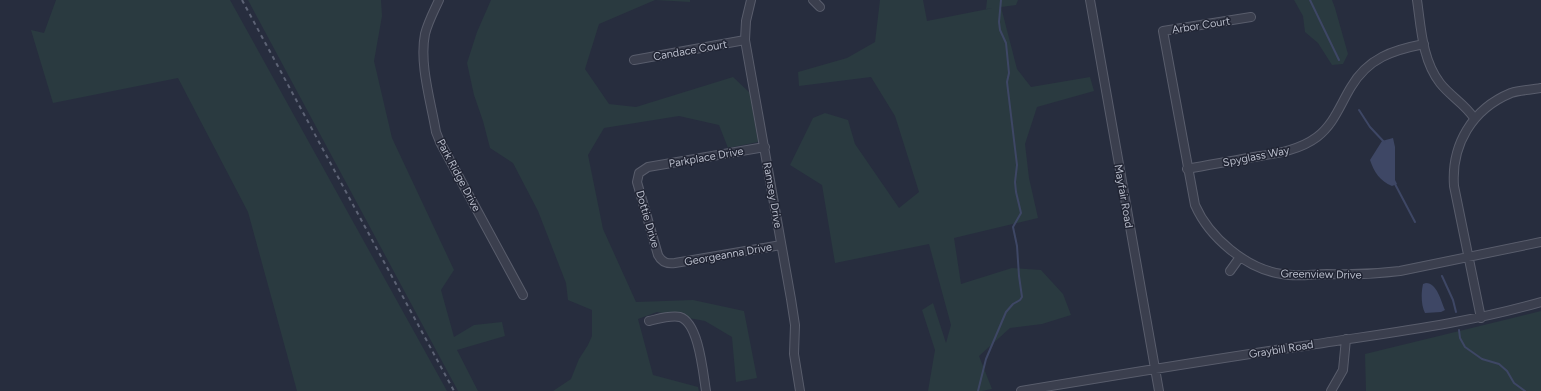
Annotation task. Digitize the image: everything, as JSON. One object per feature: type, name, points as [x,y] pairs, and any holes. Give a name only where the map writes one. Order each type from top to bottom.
[{"type":"street","name":"Park Ridge Drive","points":[[439,0],[428,24],[424,46],[424,64],[436,132],[523,295]]},
{"type":"street","name":"Ramsey Drive","points":[[751,0],[746,21],[745,40],[765,147],[795,325],[794,354],[800,391]]},
{"type":"street","points":[[813,0],[820,7]]},
{"type":"street","name":"Mayfair Road","points":[[1090,0],[1159,391]]},
{"type":"street","points":[[1417,0],[1428,62],[1439,82],[1470,111],[1474,118]]},
{"type":"street","name":"Arbor Court","points":[[1169,67],[1163,31],[1251,17]]},
{"type":"street","name":"Candace Court","points":[[634,60],[745,40]]},
{"type":"street","name":"Spyglass Way","points":[[1187,169],[1286,152],[1308,143],[1325,130],[1332,122],[1351,87],[1366,68],[1379,58],[1394,51],[1424,44]]},
{"type":"street","name":"Greenview Drive","points":[[1169,67],[1192,194],[1200,215],[1212,232],[1240,257],[1254,266],[1272,272],[1296,275],[1381,273],[1541,242]]},
{"type":"street","points":[[1481,318],[1454,186],[1453,174],[1456,151],[1460,140],[1474,118],[1485,108],[1512,93],[1541,88]]},
{"type":"street","name":"Parkplace Drive","points":[[648,167],[765,147]]},
{"type":"street","name":"Dottie Drive","points":[[648,167],[639,173],[637,182],[659,258],[666,263],[675,263]]},
{"type":"street","name":"Georgeanna Drive","points":[[675,263],[781,245]]},
{"type":"street","points":[[1230,271],[1240,257]]},
{"type":"street","name":"Graybill Road","points":[[1021,391],[1481,318],[1541,302]]},
{"type":"street","points":[[649,321],[676,317],[681,318],[689,324],[695,335],[706,391]]},
{"type":"street","points":[[1331,391],[1343,370],[1346,339]]},
{"type":"shaded area","points":[[56,0],[230,0],[447,391],[297,391],[248,212],[178,78],[53,103],[31,30],[44,33]]},
{"type":"shaded area","points":[[248,0],[381,0],[382,16],[374,61],[392,138],[454,270],[441,290],[454,337],[474,325],[502,322],[505,336],[457,350],[478,391],[458,391]]},
{"type":"shaded area","points":[[491,0],[655,0],[599,24],[585,69],[609,104],[636,107],[733,77],[750,93],[758,142],[728,148],[719,125],[679,116],[604,128],[588,155],[603,229],[636,302],[693,300],[744,311],[757,378],[736,382],[732,337],[705,321],[657,312],[638,319],[653,375],[698,387],[699,391],[553,391],[571,379],[579,359],[588,345],[592,336],[592,310],[568,300],[566,283],[538,211],[513,163],[490,148],[474,95],[467,63],[477,32]]},
{"type":"shaded area","points":[[655,0],[690,0],[690,2]]},
{"type":"shaded area","points":[[880,0],[923,0],[927,21],[993,8],[986,9],[987,0],[1018,0],[1016,5],[1001,7],[1017,69],[1031,87],[1090,77],[1094,91],[1037,107],[1025,144],[1029,178],[1038,218],[954,238],[961,284],[1012,268],[1041,270],[1063,294],[1071,315],[1042,324],[1010,328],[979,356],[992,389],[982,391],[928,391],[935,350],[922,310],[933,303],[946,343],[951,325],[929,244],[835,263],[822,185],[790,165],[813,118],[825,113],[848,120],[855,144],[899,208],[919,192],[895,116],[871,77],[799,86],[798,72],[847,58],[875,42]]},
{"type":"shaded area","points":[[1294,0],[1332,0],[1348,54],[1343,64],[1332,65],[1318,43],[1305,32],[1303,16]]},
{"type":"shaded area","points":[[1541,311],[1541,391],[1366,391],[1365,354]]},
{"type":"water","points":[[1393,138],[1395,147],[1395,180],[1397,184],[1392,186],[1384,182],[1378,176],[1370,160],[1382,141]]},
{"type":"water","points":[[1423,284],[1430,284],[1436,289],[1445,310],[1441,312],[1425,313],[1422,303],[1422,295]]},
{"type":"waterway","points":[[978,391],[986,359],[1006,312],[1022,297],[1017,246],[1013,227],[1021,213],[1015,182],[1017,165],[1007,82],[1009,73],[1006,43],[1000,30],[999,22],[1001,0]]},
{"type":"waterway","points":[[1310,0],[1339,60]]},
{"type":"waterway","points":[[1359,110],[1370,127],[1385,143]]},
{"type":"waterway","points":[[1395,184],[1415,222]]},
{"type":"waterway","points":[[1442,276],[1453,300],[1456,312]]},
{"type":"waterway","points":[[1459,330],[1460,338],[1465,347],[1482,359],[1499,364],[1507,371],[1514,383],[1525,391]]},
{"type":"railway","points":[[242,0],[454,391]]}]
